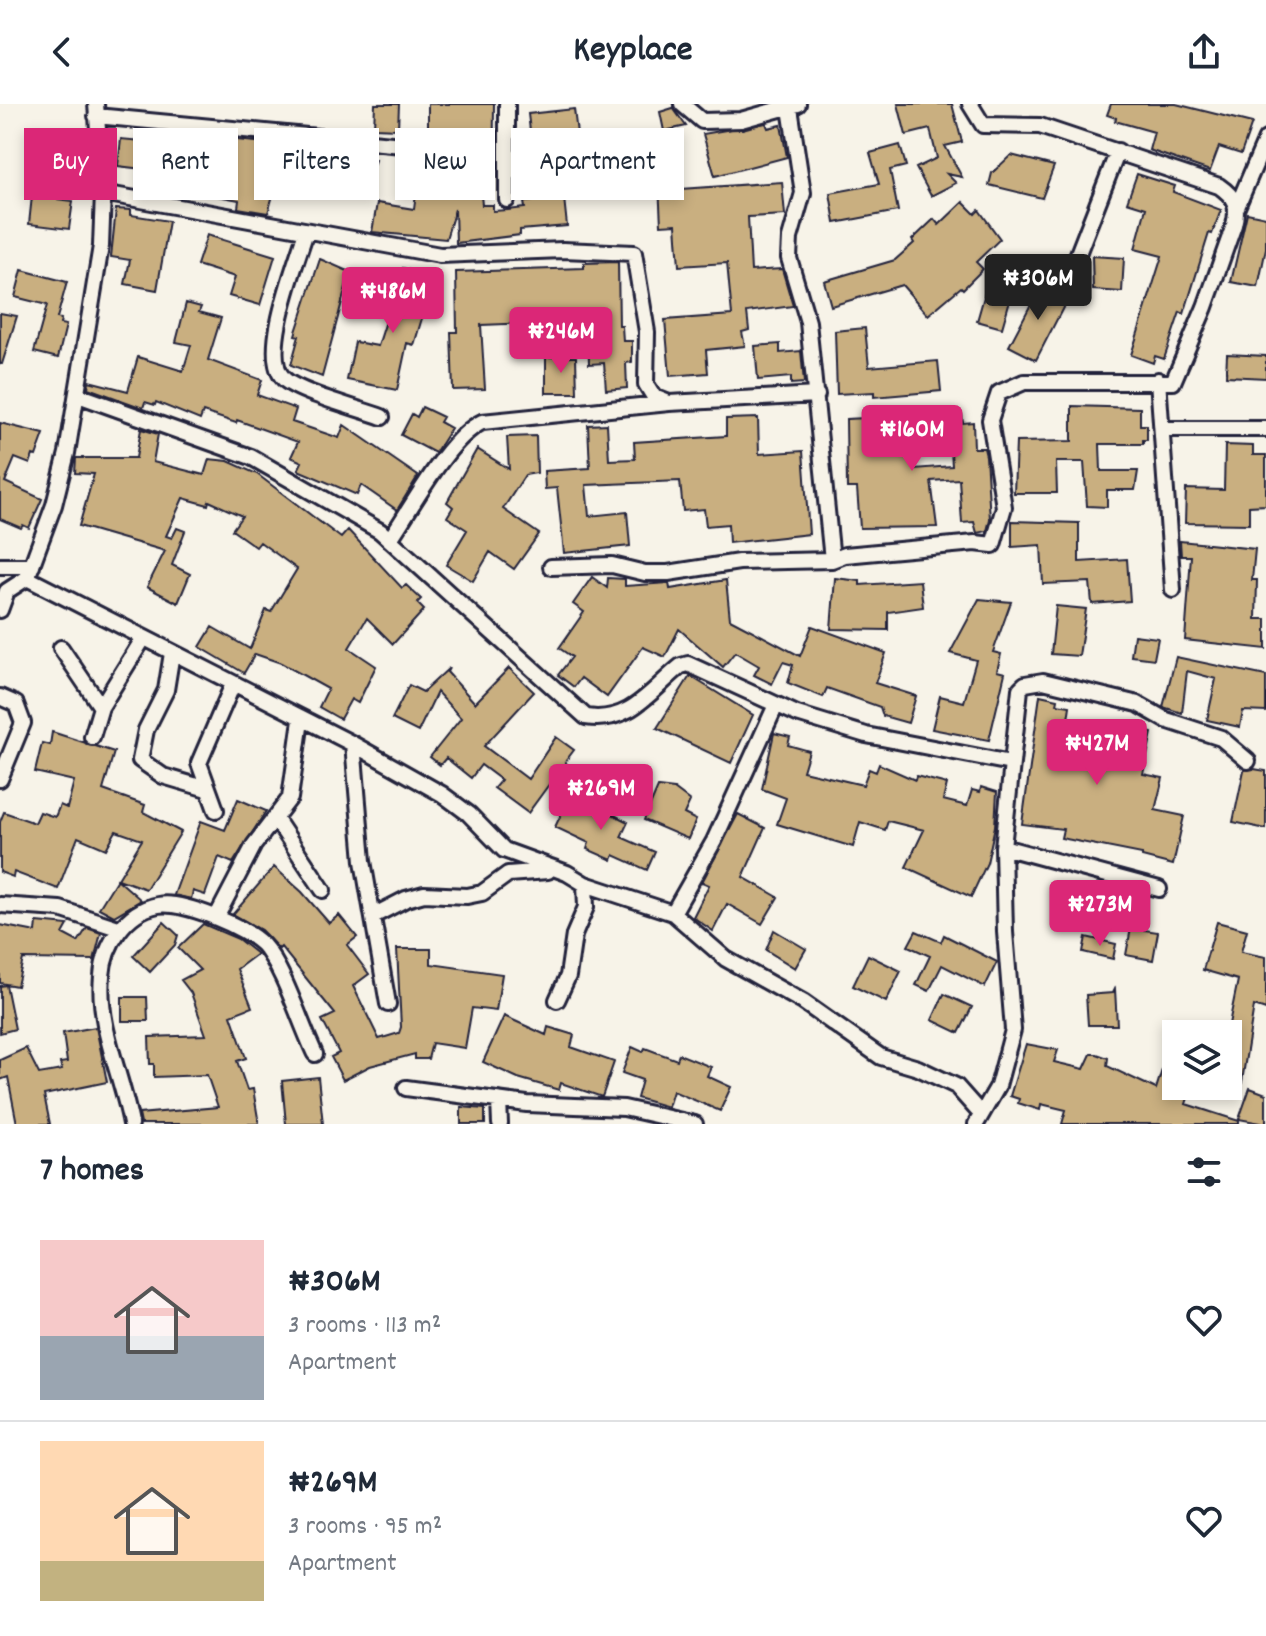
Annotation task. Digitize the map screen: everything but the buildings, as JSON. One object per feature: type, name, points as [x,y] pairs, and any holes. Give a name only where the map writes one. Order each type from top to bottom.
[{"type":"street","points":[[507,104],[507,200]]},
{"type":"street","points":[[682,104],[702,121],[741,120],[795,106],[803,193],[790,238],[789,258],[808,322],[832,560]]},
{"type":"street","points":[[970,104],[983,125],[1040,126],[1118,151],[1219,186],[1234,198],[1237,207]]},
{"type":"street","points":[[96,110],[395,144]]},
{"type":"street","points":[[551,567],[612,565],[645,573],[668,573],[764,560],[832,560],[845,555],[975,543],[993,545],[1004,507],[990,420],[995,401],[1007,388],[1024,382],[1173,382],[1224,252],[1237,207],[1266,139]]},
{"type":"street","points":[[1067,282],[1118,151]]},
{"type":"street","points":[[117,196],[440,255],[563,250],[634,253],[647,332],[646,384],[654,397],[669,403]]},
{"type":"street","points":[[0,610],[7,591],[29,572],[54,505],[78,395],[101,246],[103,200]]},
{"type":"street","points":[[306,231],[278,331],[274,354],[276,367],[285,380],[298,387],[382,417]]},
{"type":"street","points":[[1158,380],[1164,429],[1173,590]]},
{"type":"street","points":[[78,395],[251,457],[323,496],[390,539],[586,717],[622,715],[647,700],[681,666],[688,664],[776,705],[866,735],[1011,763]]},
{"type":"street","points":[[390,539],[469,428],[482,422],[669,403],[817,395]]},
{"type":"street","points":[[1164,429],[1266,429]]},
{"type":"street","points":[[0,566],[29,572],[143,639],[353,744],[442,794],[469,814],[504,850],[585,884],[673,913],[726,959],[803,1002],[881,1057],[918,1068],[956,1086],[978,1119],[998,1086],[1013,1030],[1005,932],[1003,847],[1020,689],[1025,684],[1043,681],[1138,704],[1166,720],[1221,738],[1248,761]]},
{"type":"street","points":[[92,737],[101,707],[143,639]]},
{"type":"street","points":[[61,648],[101,707]]},
{"type":"street","points":[[172,653],[166,690],[146,730],[140,760],[163,776],[207,789]]},
{"type":"street","points":[[216,810],[199,763],[233,684]]},
{"type":"street","points":[[0,697],[16,704],[23,723],[0,779]]},
{"type":"street","points":[[673,913],[714,841],[776,705]]},
{"type":"street","points":[[217,916],[254,845],[294,787],[301,720]]},
{"type":"street","points":[[353,744],[363,861],[388,1004]]},
{"type":"street","points":[[275,818],[323,890]]},
{"type":"street","points":[[1003,847],[1159,889]]},
{"type":"street","points":[[373,916],[406,899],[424,894],[467,896],[482,893],[508,874],[554,869]]},
{"type":"street","points":[[557,1000],[568,976],[574,935],[586,907],[585,884]]},
{"type":"street","points":[[131,1124],[113,1061],[101,992],[103,967],[118,928],[160,904],[217,916],[262,943],[315,1054]]},
{"type":"street","points":[[0,905],[60,909],[118,928]]},
{"type":"street","points":[[406,1088],[499,1101],[624,1108],[695,1124]]},
{"type":"street","points":[[499,1101],[500,1124]]}]
